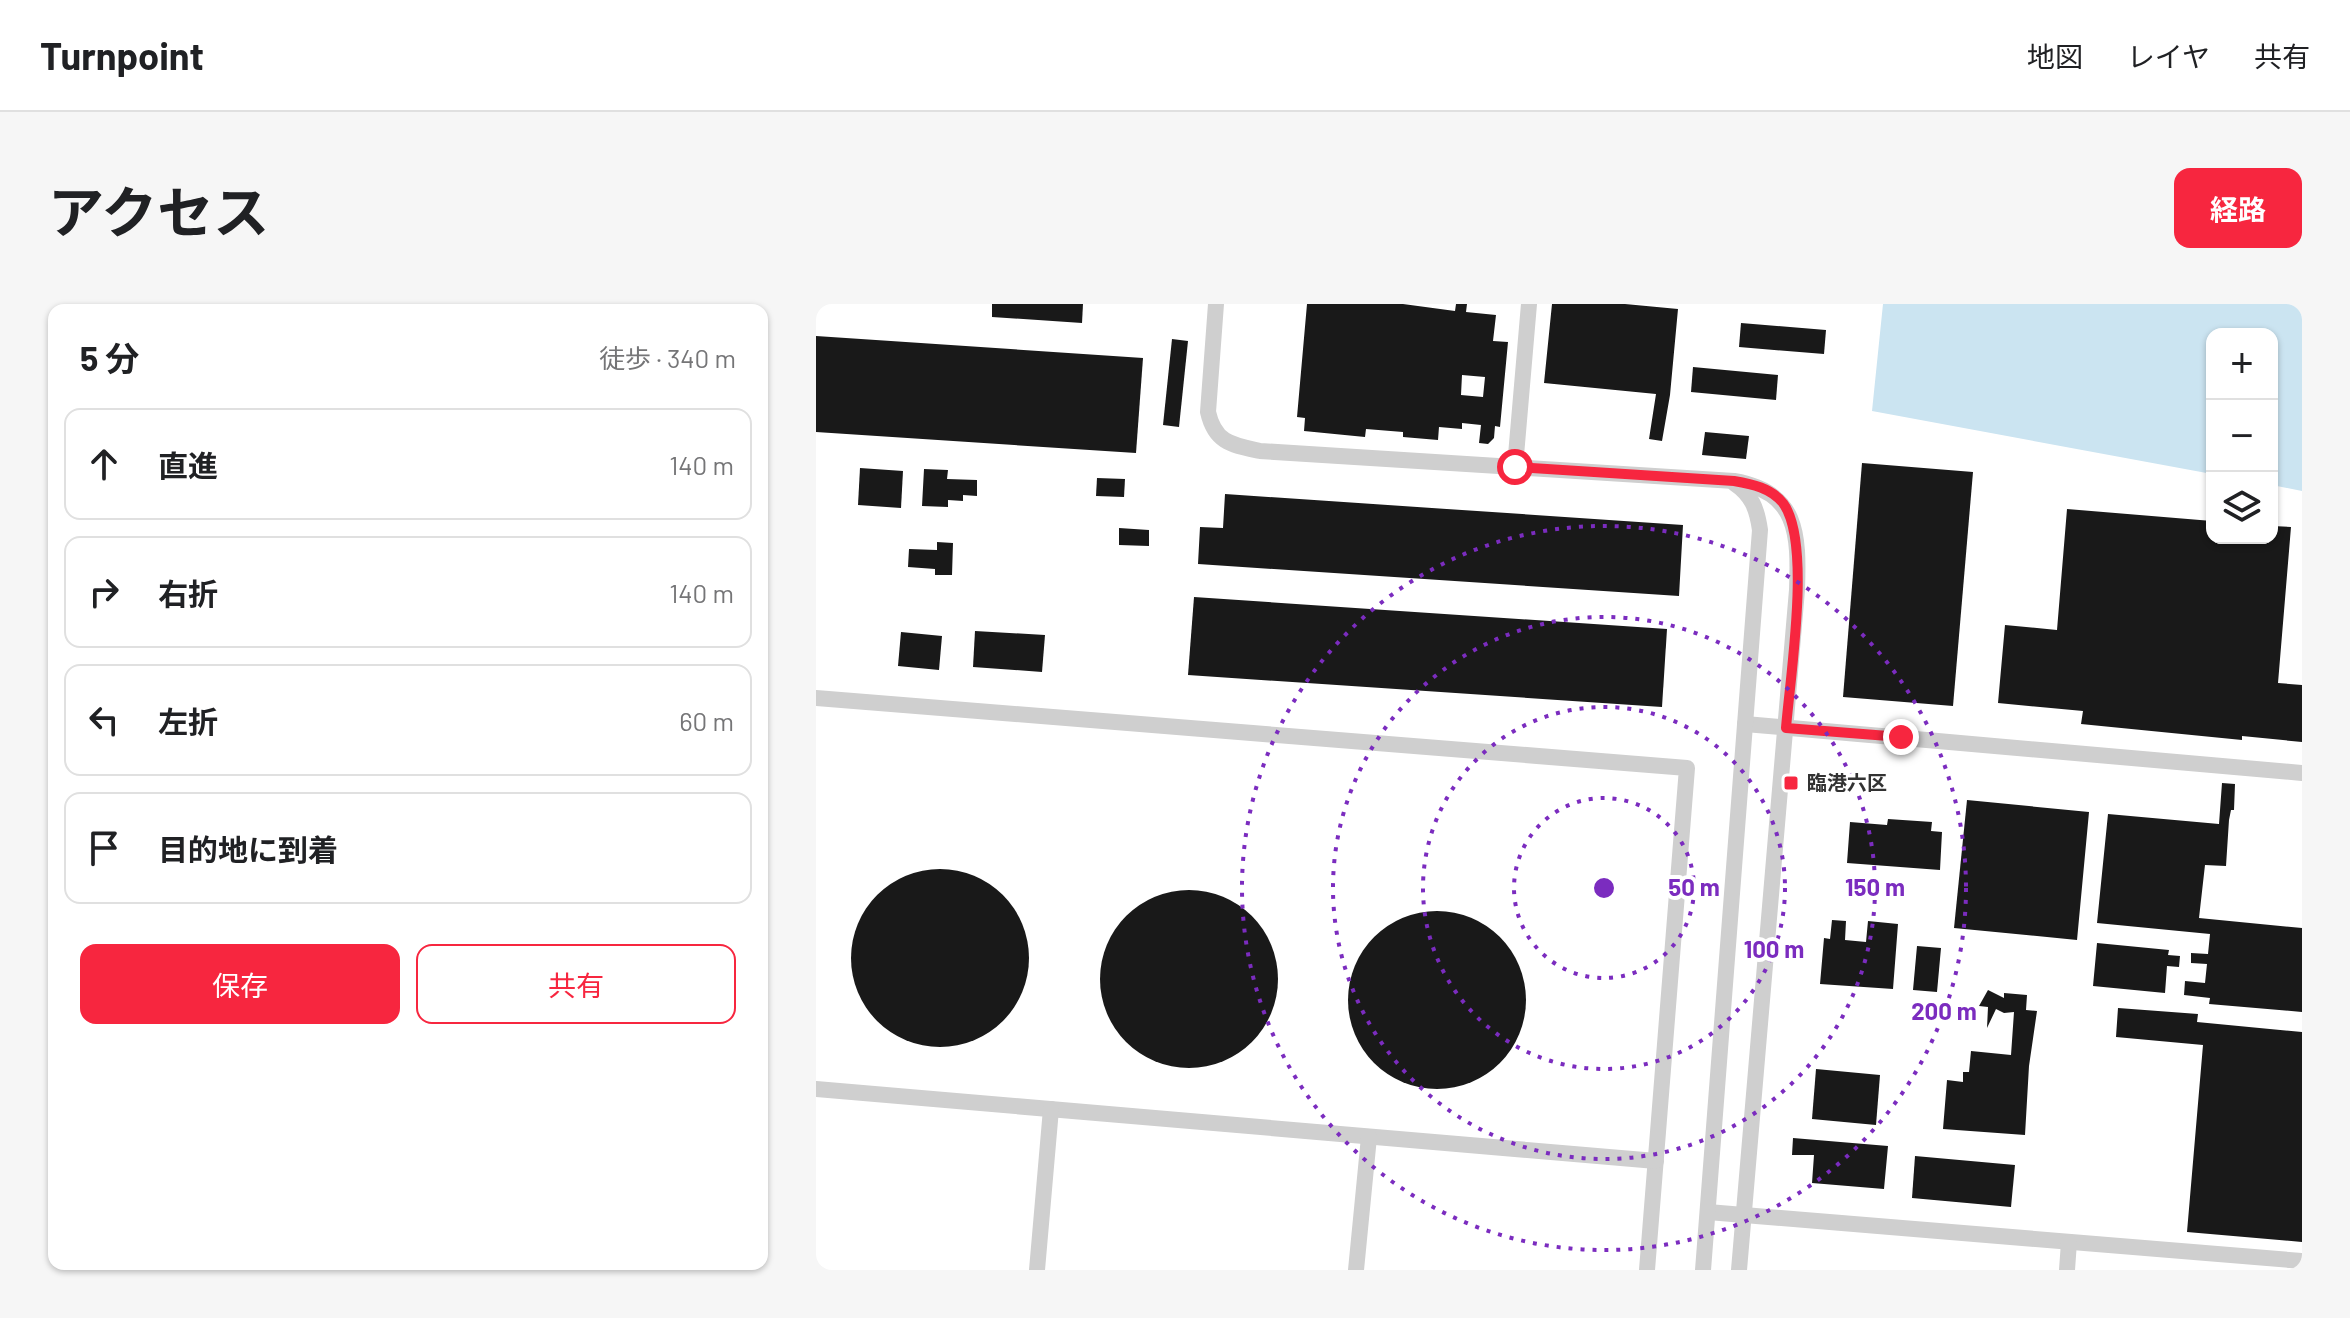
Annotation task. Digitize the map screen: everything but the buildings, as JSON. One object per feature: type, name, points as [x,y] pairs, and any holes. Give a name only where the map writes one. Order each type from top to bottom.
[{"type":"street","points":[[1216,304],[1208,412],[1211,428],[1233,445],[1260,451],[1726,480],[1767,490],[1781,501],[1792,518],[1798,563],[1797,590],[1739,1270]]},
{"type":"street","points":[[1515,467],[1529,304]]},
{"type":"street","points":[[1703,1270],[1760,530],[1754,503],[1746,492],[1726,480]]},
{"type":"street","points":[[816,698],[1687,768],[1647,1270]]},
{"type":"street","points":[[1745,724],[2302,773]]},
{"type":"street","points":[[816,1089],[1656,1161]]},
{"type":"street","points":[[1037,1270],[1051,1109]]},
{"type":"street","points":[[1356,1270],[1369,1137]]},
{"type":"street","points":[[1708,1212],[2302,1261]]},
{"type":"street","points":[[2067,1270],[2069,1242]]},
{"type":"water","points":[[1883,304],[2302,304],[2302,491],[2278,486],[2278,328],[2206,328],[2206,473],[1872,411]]},
{"type":"place","name":"臨港六区","points":[[1791,783]]},
{"type":"route","points":[[1515,467],[1734,481],[1767,490],[1781,501],[1792,518],[1797,539],[1797,590],[1786,728],[1901,737]]}]
